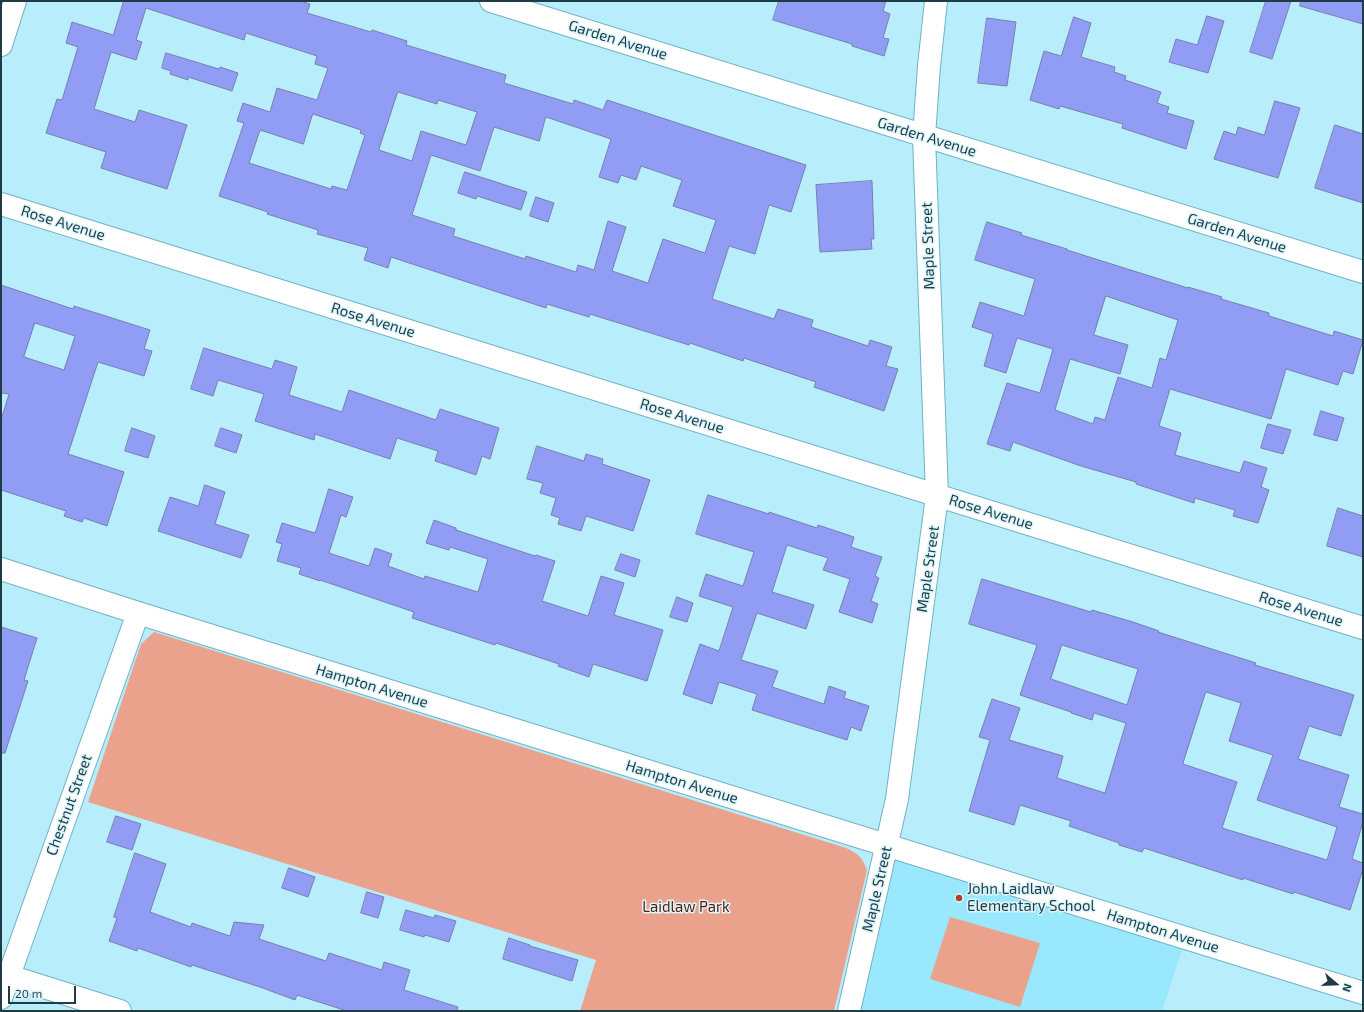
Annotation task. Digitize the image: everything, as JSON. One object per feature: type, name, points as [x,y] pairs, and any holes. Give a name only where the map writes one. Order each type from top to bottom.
[{"type":"street","points":[[1,45],[14,1]]},
{"type":"street","name":"Garden Avenue","points":[[491,1],[1363,272]]},
{"type":"street","name":"Maple Street","points":[[849,1011],[888,846],[897,800],[938,496],[924,136],[929,66],[936,1]]},
{"type":"street","name":"Rose Avenue","points":[[1,204],[1363,628]]},
{"type":"street","name":"Hampton Avenue","points":[[1,569],[138,613],[1363,993]]},
{"type":"street","name":"Chestnut Street","points":[[1,998],[138,613]]},
{"type":"street","points":[[9,976],[120,1011]]},
{"type":"shaded area","name":"John Laidlaw Elementary School","points":[[891,852],[1184,944],[1162,1011],[854,1011]]},
{"type":"green space","name":"Laidlaw Park","points":[[154,632],[846,848],[854,852],[860,856],[867,870],[834,1011],[580,1011],[596,960],[88,802],[141,644]]},
{"type":"green space","points":[[950,917],[1040,943],[1020,1007],[930,979]]},
{"type":"building","points":[[124,1],[300,1],[310,4],[307,13],[371,32],[372,30],[407,41],[406,45],[506,75],[504,83],[573,104],[574,100],[603,110],[607,100],[806,165],[791,212],[769,205],[755,254],[729,246],[712,299],[774,319],[778,309],[813,320],[811,327],[868,346],[870,340],[892,347],[886,366],[898,369],[884,411],[814,387],[816,382],[744,358],[743,361],[690,343],[689,345],[590,314],[589,317],[547,304],[546,308],[391,257],[388,268],[364,260],[368,248],[317,234],[318,230],[267,214],[268,212],[219,196],[244,123],[237,121],[243,103],[270,112],[277,88],[317,100],[328,68],[315,64],[317,56],[246,33],[244,40],[146,8],[136,40],[142,42],[136,60],[111,52],[94,109],[135,122],[139,110],[187,125],[167,189],[101,168],[106,152],[46,133],[57,99],[62,100],[78,47],[66,43],[72,22],[113,35]],"holes":[[[398,92],[437,104],[438,100],[477,112],[466,145],[421,131],[412,161],[379,150]],[[313,114],[361,130],[360,133],[365,135],[347,190],[332,186],[331,189],[249,163],[260,130],[303,144]],[[546,117],[611,139],[599,177],[618,183],[621,175],[636,180],[641,166],[682,180],[673,206],[716,220],[705,253],[663,239],[648,283],[612,271],[626,227],[608,221],[594,270],[578,265],[576,272],[526,256],[525,259],[453,236],[455,229],[412,215],[431,155],[480,171],[494,127],[539,141]]]},
{"type":"building","points":[[779,1],[886,1],[883,11],[890,14],[883,38],[889,39],[884,56],[852,46],[852,44],[773,20]]},
{"type":"building","points":[[1266,1],[1291,1],[1272,59],[1250,52]]},
{"type":"building","points":[[1301,1],[1363,1],[1363,24],[1300,6]]},
{"type":"building","points":[[1207,16],[1224,21],[1208,73],[1169,62],[1176,39],[1197,45]]},
{"type":"building","points":[[1074,17],[1091,23],[1081,57],[1115,67],[1114,72],[1126,76],[1125,80],[1161,92],[1157,103],[1169,107],[1167,113],[1194,121],[1186,149],[1122,128],[1123,124],[1060,106],[1059,109],[1030,100],[1044,51],[1061,56]]},
{"type":"building","points":[[987,18],[1016,22],[1007,86],[978,83]]},
{"type":"building","points":[[166,53],[219,69],[220,67],[238,73],[232,91],[188,77],[188,80],[170,74],[171,71],[162,68]]},
{"type":"building","points":[[1275,101],[1300,108],[1278,178],[1214,159],[1224,131],[1236,135],[1238,127],[1264,135]]},
{"type":"building","points":[[1335,125],[1363,134],[1363,203],[1315,188]]},
{"type":"building","points":[[465,172],[527,192],[521,210],[477,196],[476,199],[458,193]]},
{"type":"building","points":[[872,181],[874,239],[871,239],[872,249],[820,252],[816,185]]},
{"type":"building","points":[[536,197],[554,203],[548,222],[530,216]]},
{"type":"building","points":[[987,222],[1067,250],[1188,288],[1222,297],[1221,299],[1269,313],[1269,316],[1333,336],[1334,331],[1363,340],[1353,374],[1343,371],[1338,385],[1286,369],[1271,419],[1170,389],[1159,426],[1181,433],[1175,455],[1240,473],[1244,461],[1267,468],[1261,487],[1269,490],[1258,523],[1233,516],[1235,510],[1195,498],[1194,503],[1136,484],[1136,482],[1081,466],[1013,442],[1010,451],[987,444],[1007,383],[1040,393],[1053,349],[1017,338],[1006,373],[984,366],[993,334],[972,327],[980,302],[1024,316],[1035,279],[975,260]],"holes":[[[1106,296],[1178,320],[1166,360],[1160,358],[1152,388],[1118,377],[1105,420],[1095,417],[1093,424],[1055,410],[1070,359],[1120,374],[1128,345],[1094,335]]]},
{"type":"building","points":[[1,285],[73,309],[74,306],[150,330],[144,349],[152,351],[144,376],[98,362],[68,454],[124,472],[107,526],[84,518],[82,522],[64,516],[66,511],[1,490],[1,420],[9,394],[1,393]],"holes":[[[35,323],[75,336],[64,370],[24,357]]]},
{"type":"building","points":[[204,348],[272,369],[275,360],[297,367],[289,395],[342,412],[349,390],[436,420],[440,409],[499,428],[490,459],[482,456],[476,475],[435,461],[438,451],[397,438],[390,459],[315,434],[314,440],[255,421],[264,394],[218,380],[213,396],[191,389]]},
{"type":"building","points":[[1321,411],[1344,418],[1337,441],[1314,435]]},
{"type":"building","points":[[1268,424],[1291,430],[1283,454],[1261,448]]},
{"type":"building","points":[[132,428],[155,436],[148,458],[125,451]]},
{"type":"building","points":[[221,428],[242,435],[236,453],[215,446]]},
{"type":"building","points":[[537,446],[584,461],[586,454],[603,459],[602,464],[650,480],[633,531],[586,516],[581,531],[558,524],[560,518],[551,515],[556,498],[540,493],[543,483],[527,479]]},
{"type":"building","points":[[205,485],[225,492],[215,524],[249,535],[241,558],[158,531],[170,497],[198,506]]},
{"type":"building","points":[[329,489],[353,497],[346,517],[341,515],[329,553],[369,566],[375,548],[392,554],[388,566],[424,579],[425,576],[478,592],[488,559],[450,547],[449,550],[426,543],[434,520],[456,528],[456,530],[535,556],[536,555],[555,561],[542,601],[588,616],[601,576],[624,583],[614,615],[663,630],[647,681],[593,664],[589,677],[558,666],[559,664],[496,643],[495,645],[412,618],[414,612],[299,574],[301,568],[277,561],[282,544],[276,542],[282,523],[315,533]]},
{"type":"building","points":[[708,495],[769,514],[769,512],[817,528],[818,525],[854,537],[851,547],[882,557],[875,576],[879,578],[871,601],[878,604],[872,623],[839,612],[850,579],[823,570],[828,558],[787,545],[772,592],[814,605],[806,629],[757,613],[741,660],[778,671],[772,687],[824,704],[829,686],[846,692],[844,698],[869,706],[861,731],[851,727],[847,740],[752,710],[757,694],[719,682],[712,704],[683,694],[700,644],[719,651],[733,607],[699,596],[706,574],[743,586],[754,552],[696,534]]},
{"type":"building","points":[[1338,508],[1363,516],[1363,557],[1327,546]]},
{"type":"building","points":[[621,554],[640,560],[635,577],[615,570]]},
{"type":"building","points":[[982,579],[1091,612],[1092,610],[1133,622],[1159,631],[1158,632],[1256,663],[1255,665],[1354,695],[1341,736],[1309,726],[1298,759],[1349,775],[1339,807],[1363,814],[1363,822],[1352,859],[1363,863],[1363,869],[1350,910],[1294,892],[1293,894],[1243,878],[1243,880],[1144,848],[1142,852],[1119,845],[1119,843],[1069,826],[1071,821],[1020,805],[1014,825],[969,811],[990,740],[979,737],[992,699],[1020,708],[1009,740],[1063,756],[1057,778],[1105,793],[1126,723],[1094,713],[1092,720],[1020,695],[1037,645],[969,624]],"holes":[[[1062,645],[1138,669],[1127,705],[1051,679]],[[1206,692],[1241,703],[1229,741],[1273,755],[1257,800],[1337,827],[1327,860],[1222,828],[1237,782],[1183,764]]]},
{"type":"building","points":[[677,597],[693,603],[687,622],[670,617]]},
{"type":"building","points":[[1,627],[37,638],[24,680],[28,681],[5,753],[1,753]]},
{"type":"building","points":[[116,816],[141,824],[132,850],[107,842]]},
{"type":"building","points":[[135,853],[166,864],[150,912],[191,927],[192,923],[230,936],[234,922],[264,925],[259,939],[326,961],[329,953],[382,970],[384,962],[410,970],[404,990],[458,1007],[457,1011],[347,1011],[297,995],[295,1000],[192,965],[191,967],[138,948],[137,951],[109,941],[117,918],[114,917]]},
{"type":"building","points":[[289,868],[315,877],[308,897],[282,888]]},
{"type":"building","points":[[367,892],[384,897],[378,918],[361,913]]},
{"type":"building","points":[[406,910],[434,918],[435,915],[456,921],[449,942],[400,930]]},
{"type":"building","points":[[509,938],[530,946],[578,960],[572,981],[503,959]]},
{"type":"place","name":"John Laidlaw Elementary School","points":[[959,898]]}]
